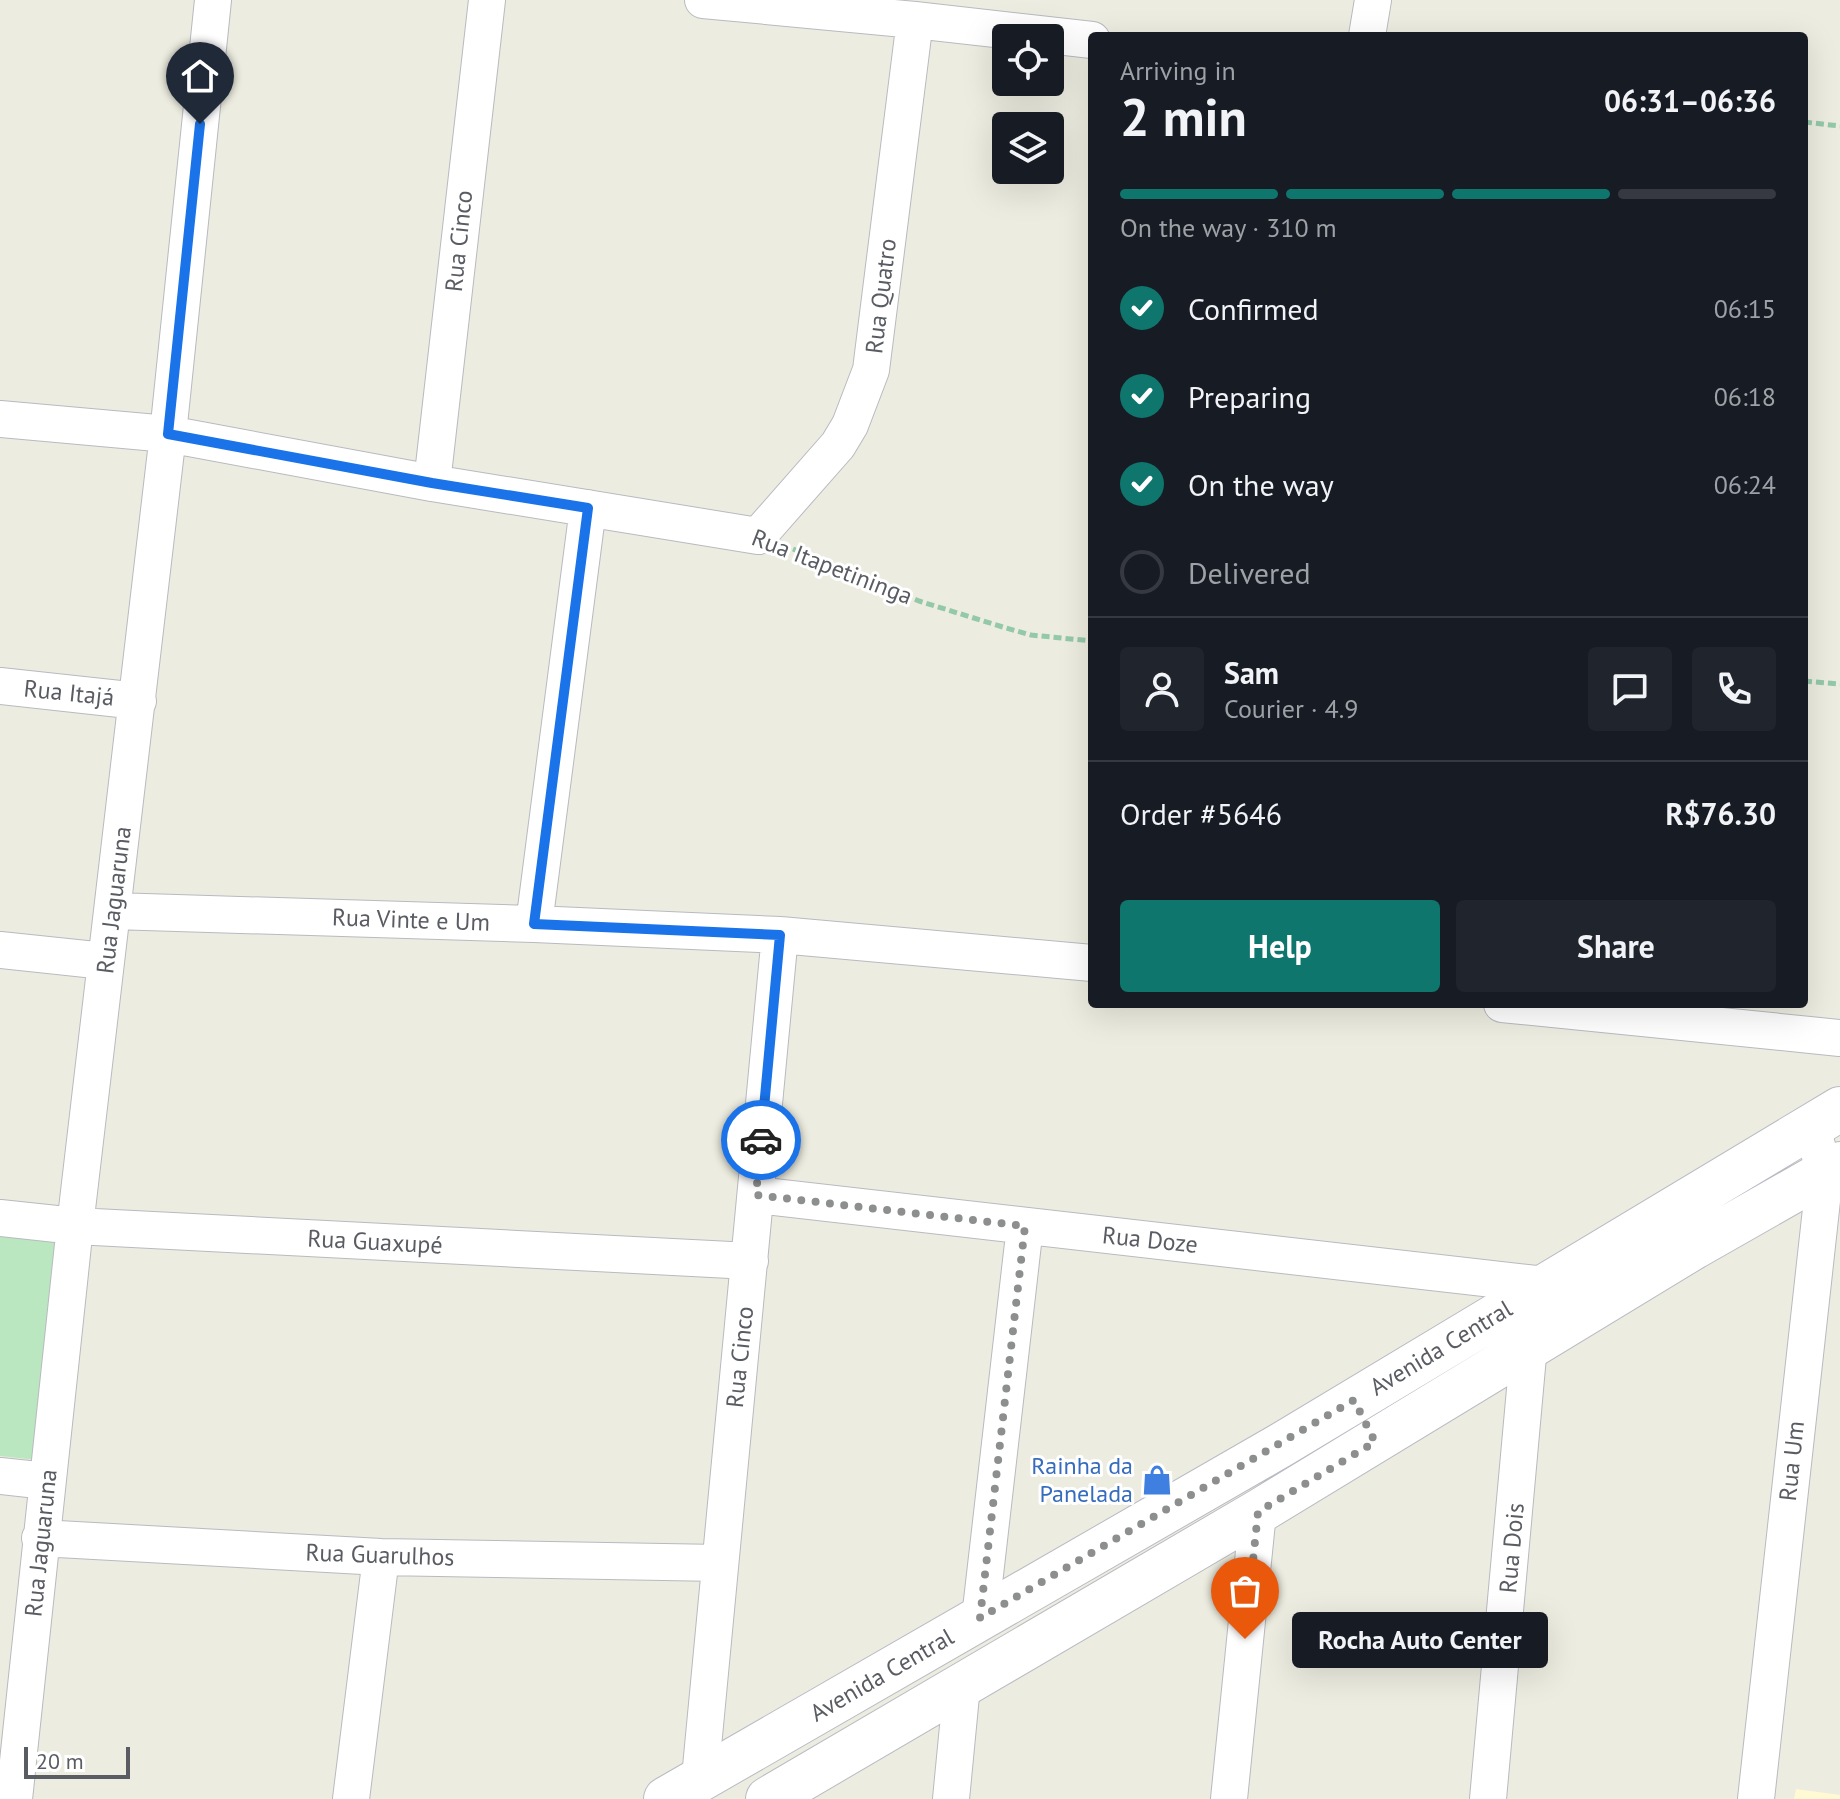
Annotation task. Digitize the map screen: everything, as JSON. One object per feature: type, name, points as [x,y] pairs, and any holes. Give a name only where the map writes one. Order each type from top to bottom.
[{"type":"main road","name":"Avenida Central","points":[[683,1789],[1354,1400],[1825,1117]]},
{"type":"main road","name":"Avenida Central","points":[[768,1799],[1258,1512],[1529,1345],[1832,1169]]},
{"type":"main road","points":[[1354,1400],[1375,1442]]},
{"type":"street","name":"Rua Jaguaruna","points":[[14,1799],[10,1746],[47,1481],[105,961],[138,701],[213,0]]},
{"type":"street","name":"Rua Cinco","points":[[432,483],[487,0]]},
{"type":"street","points":[[703,0],[1088,40]]},
{"type":"street","points":[[1368,32],[1373,0]]},
{"type":"street","name":"Rua Quatro","points":[[758,536],[838,445],[856,411],[871,370],[915,20]]},
{"type":"street","name":"Rua Itapetininga","points":[[0,419],[168,434],[432,483],[758,536]]},
{"type":"street","points":[[534,924],[588,508]]},
{"type":"street","name":"Rua Itajá","points":[[0,686],[138,701]]},
{"type":"street","name":"Rua Vinte e Um","points":[[113,911],[780,935],[1088,963]]},
{"type":"street","name":"Rua Cinco","points":[[683,1789],[720,1563],[780,935]]},
{"type":"street","points":[[0,950],[105,961]]},
{"type":"street","points":[[1542,1008],[1840,1038]]},
{"type":"street","name":"Rua Um","points":[[1756,1799],[1832,1169],[1825,1117]]},
{"type":"street","name":"Rua Doze","points":[[756,1195],[1545,1285]]},
{"type":"street","name":"Rua Guaxupé","points":[[0,1218],[75,1226],[750,1261]]},
{"type":"street","points":[[980,1618],[1025,1226]]},
{"type":"street","name":"Rua Dois","points":[[1488,1799],[1529,1345]]},
{"type":"street","points":[[0,1476],[47,1481]]},
{"type":"street","points":[[1229,1799],[1258,1512]]},
{"type":"street","name":"Rua Guarulhos","points":[[40,1538],[381,1557],[720,1563]]},
{"type":"street","points":[[351,1799],[381,1557]]},
{"type":"street","points":[[951,1799],[962,1685]]},
{"type":"path","points":[[1808,122],[1840,126]]},
{"type":"path","name":"Rua Itapetininga","points":[[758,536],[919,601],[1031,635],[1088,641]]},
{"type":"path","points":[[1808,681],[1840,684]]},
{"type":"shaded area","points":[[1796,1789],[1840,1795],[1840,1799],[1794,1799]]},
{"type":"green space","points":[[0,1234],[62,1241],[37,1460],[0,1456]]},
{"type":"way so far","points":[[761,1140],[756,1195],[1025,1226],[980,1618],[1354,1400],[1375,1442],[1258,1512],[1245,1639]]},
{"type":"place","name":"Rainha da Panelada","points":[[1157,1480]]},
{"type":"place","name":"Rocha Auto Center","points":[[1245,1639]]},
{"type":"route","points":[[200,124],[168,434],[432,483],[588,508],[534,924],[780,935],[761,1140]]}]
